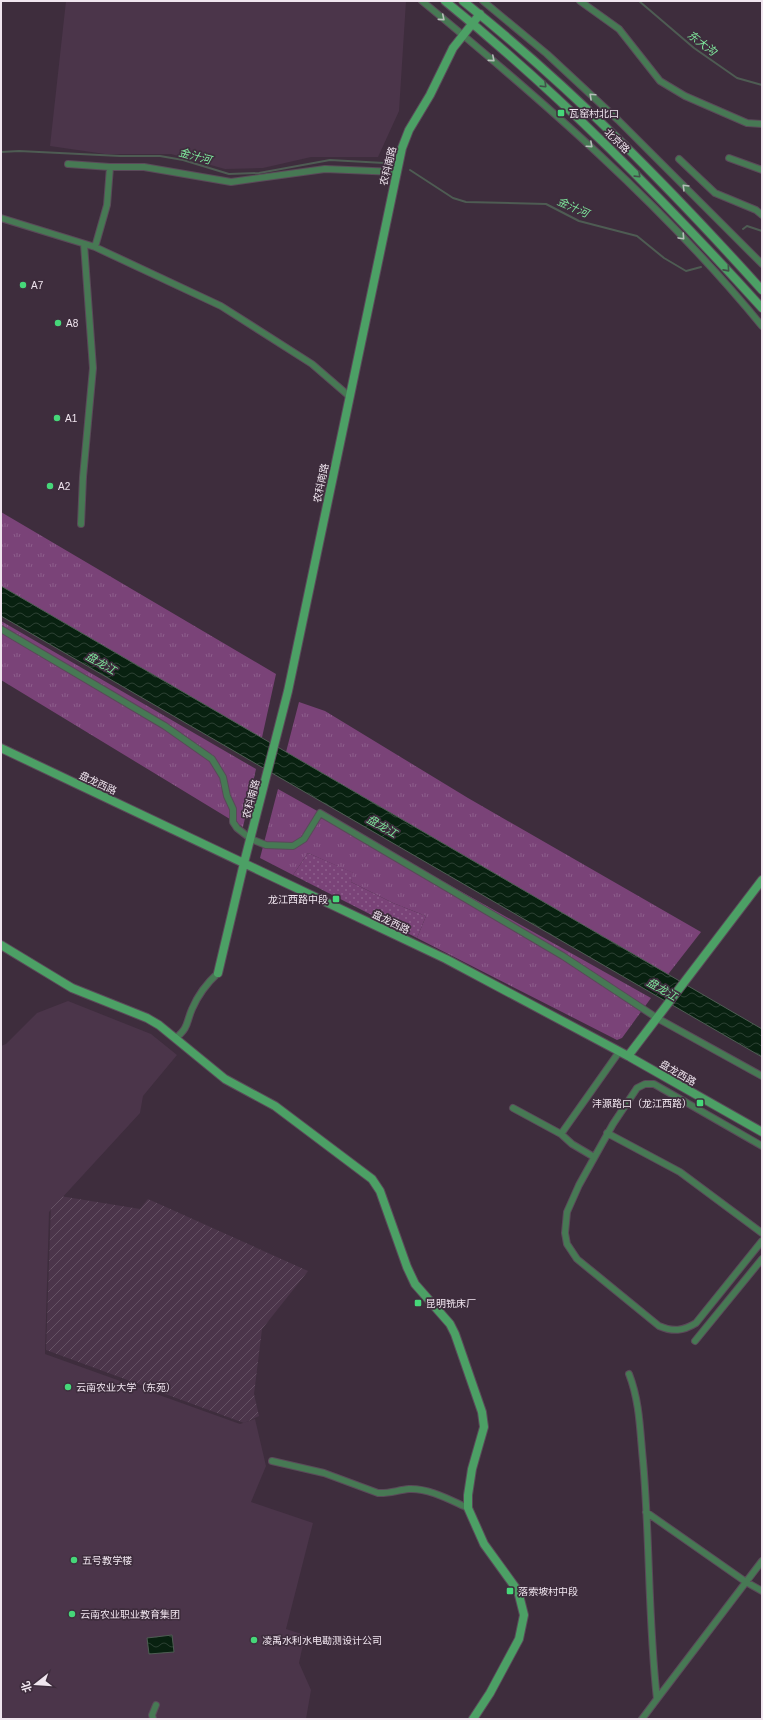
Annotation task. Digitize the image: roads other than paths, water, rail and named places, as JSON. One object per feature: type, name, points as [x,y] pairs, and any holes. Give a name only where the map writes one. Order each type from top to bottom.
[{"type":"street","points":[[422,1],[612,165],[683,238],[762,326]]},
{"type":"street","name":"北京路","points":[[445,1],[537,78],[645,182],[762,308]]},
{"type":"street","name":"北京路","points":[[463,1],[546,70],[654,174],[762,290]]},
{"type":"street","points":[[483,1],[547,54],[618,120],[762,264]]},
{"type":"street","points":[[580,1],[619,29],[660,81],[685,96],[747,123],[762,124]]},
{"type":"street","name":"农科南路","points":[[218,973],[244,863],[279,730],[402,148],[409,130],[430,95],[453,48],[462,34],[480,14]]},
{"type":"street","points":[[729,158],[762,170]]},
{"type":"street","points":[[680,159],[715,192],[756,210],[762,215]]},
{"type":"street","points":[[68,164],[110,167],[144,167],[231,182],[325,169],[396,172]]},
{"type":"street","points":[[95,247],[107,205],[110,167]]},
{"type":"street","points":[[1,218],[95,247],[221,306],[312,364],[349,396]]},
{"type":"street","points":[[81,524],[83,477],[93,368],[84,244]]},
{"type":"street","points":[[1,629],[165,726],[212,759],[224,777],[227,796],[232,808],[233,822],[237,828],[251,839],[266,845],[293,846],[304,839],[320,813],[563,956],[658,1018],[762,1076]]},
{"type":"street","name":"盘龙西路","points":[[1,748],[446,959],[628,1056],[762,1132]]},
{"type":"street","points":[[628,1056],[669,1005],[762,880]]},
{"type":"street","points":[[1,945],[72,988],[147,1018],[176,1038],[225,1079],[275,1106],[327,1143],[372,1179],[380,1191],[407,1267],[415,1284],[450,1324],[455,1334],[482,1412],[484,1427],[472,1469],[468,1495],[468,1508],[484,1544],[518,1591],[524,1614],[519,1639],[490,1693],[473,1719]]},
{"type":"street","points":[[176,1038],[188,1026],[192,1009],[206,984],[218,973]]},
{"type":"street","points":[[562,1134],[619,1052]]},
{"type":"street","points":[[762,1146],[650,1083],[641,1085],[637,1088],[594,1157],[567,1212],[565,1224],[567,1244],[578,1259],[592,1273],[659,1326],[675,1331],[682,1330],[696,1323],[762,1241]]},
{"type":"street","points":[[513,1108],[562,1134],[572,1144],[594,1157]]},
{"type":"street","points":[[608,1133],[680,1172],[762,1232]]},
{"type":"street","points":[[695,1341],[762,1259]]},
{"type":"street","points":[[629,1374],[637,1400],[646,1512],[651,1648],[657,1698]]},
{"type":"street","points":[[272,1461],[324,1473],[378,1493],[385,1494],[409,1489],[426,1491],[468,1508]]},
{"type":"street","points":[[646,1512],[746,1582],[762,1591]]},
{"type":"street","points":[[642,1719],[762,1560]]},
{"type":"street","points":[[153,1719],[152,1715],[156,1705]]},
{"type":"water","name":"盘龙江","points":[[1,586],[762,1029],[762,1057],[1,616]]},
{"type":"water","points":[[172,1635],[174,1652],[149,1654],[147,1638]]},
{"type":"waterway","name":"东大沟","points":[[639,1],[694,48],[737,78],[762,85]]},
{"type":"waterway","name":"金汁河","points":[[1,152],[19,151],[120,156],[160,156],[183,160],[229,174],[259,173],[330,160],[384,163]]},
{"type":"waterway","name":"金汁河","points":[[410,170],[453,198],[466,202],[546,204],[579,221],[637,236],[664,258],[686,271],[701,267]]},
{"type":"waterway","name":"金汁河","points":[[743,229],[747,226],[762,231]]},
{"type":"place","name":"瓦窑村北口","points":[[561,113]]},
{"type":"place","name":"A7","points":[[23,285]]},
{"type":"place","name":"A8","points":[[58,323]]},
{"type":"place","name":"A1","points":[[57,418]]},
{"type":"place","name":"A2","points":[[50,486]]},
{"type":"place","name":"龙江西路中段","points":[[336,899]]},
{"type":"place","name":"沣源路口（龙江西路）","points":[[700,1103]]},
{"type":"place","name":"昆明铣床厂","points":[[418,1303]]},
{"type":"place","name":"云南农业大学（东苑）","points":[[68,1387]]},
{"type":"place","name":"五号教学楼","points":[[74,1560]]},
{"type":"place","name":"落索坡村中段","points":[[510,1591]]},
{"type":"place","name":"云南农业职业教育集团","points":[[72,1614]]},
{"type":"place","name":"凌禹水利水电勘测设计公司","points":[[254,1640]]}]
